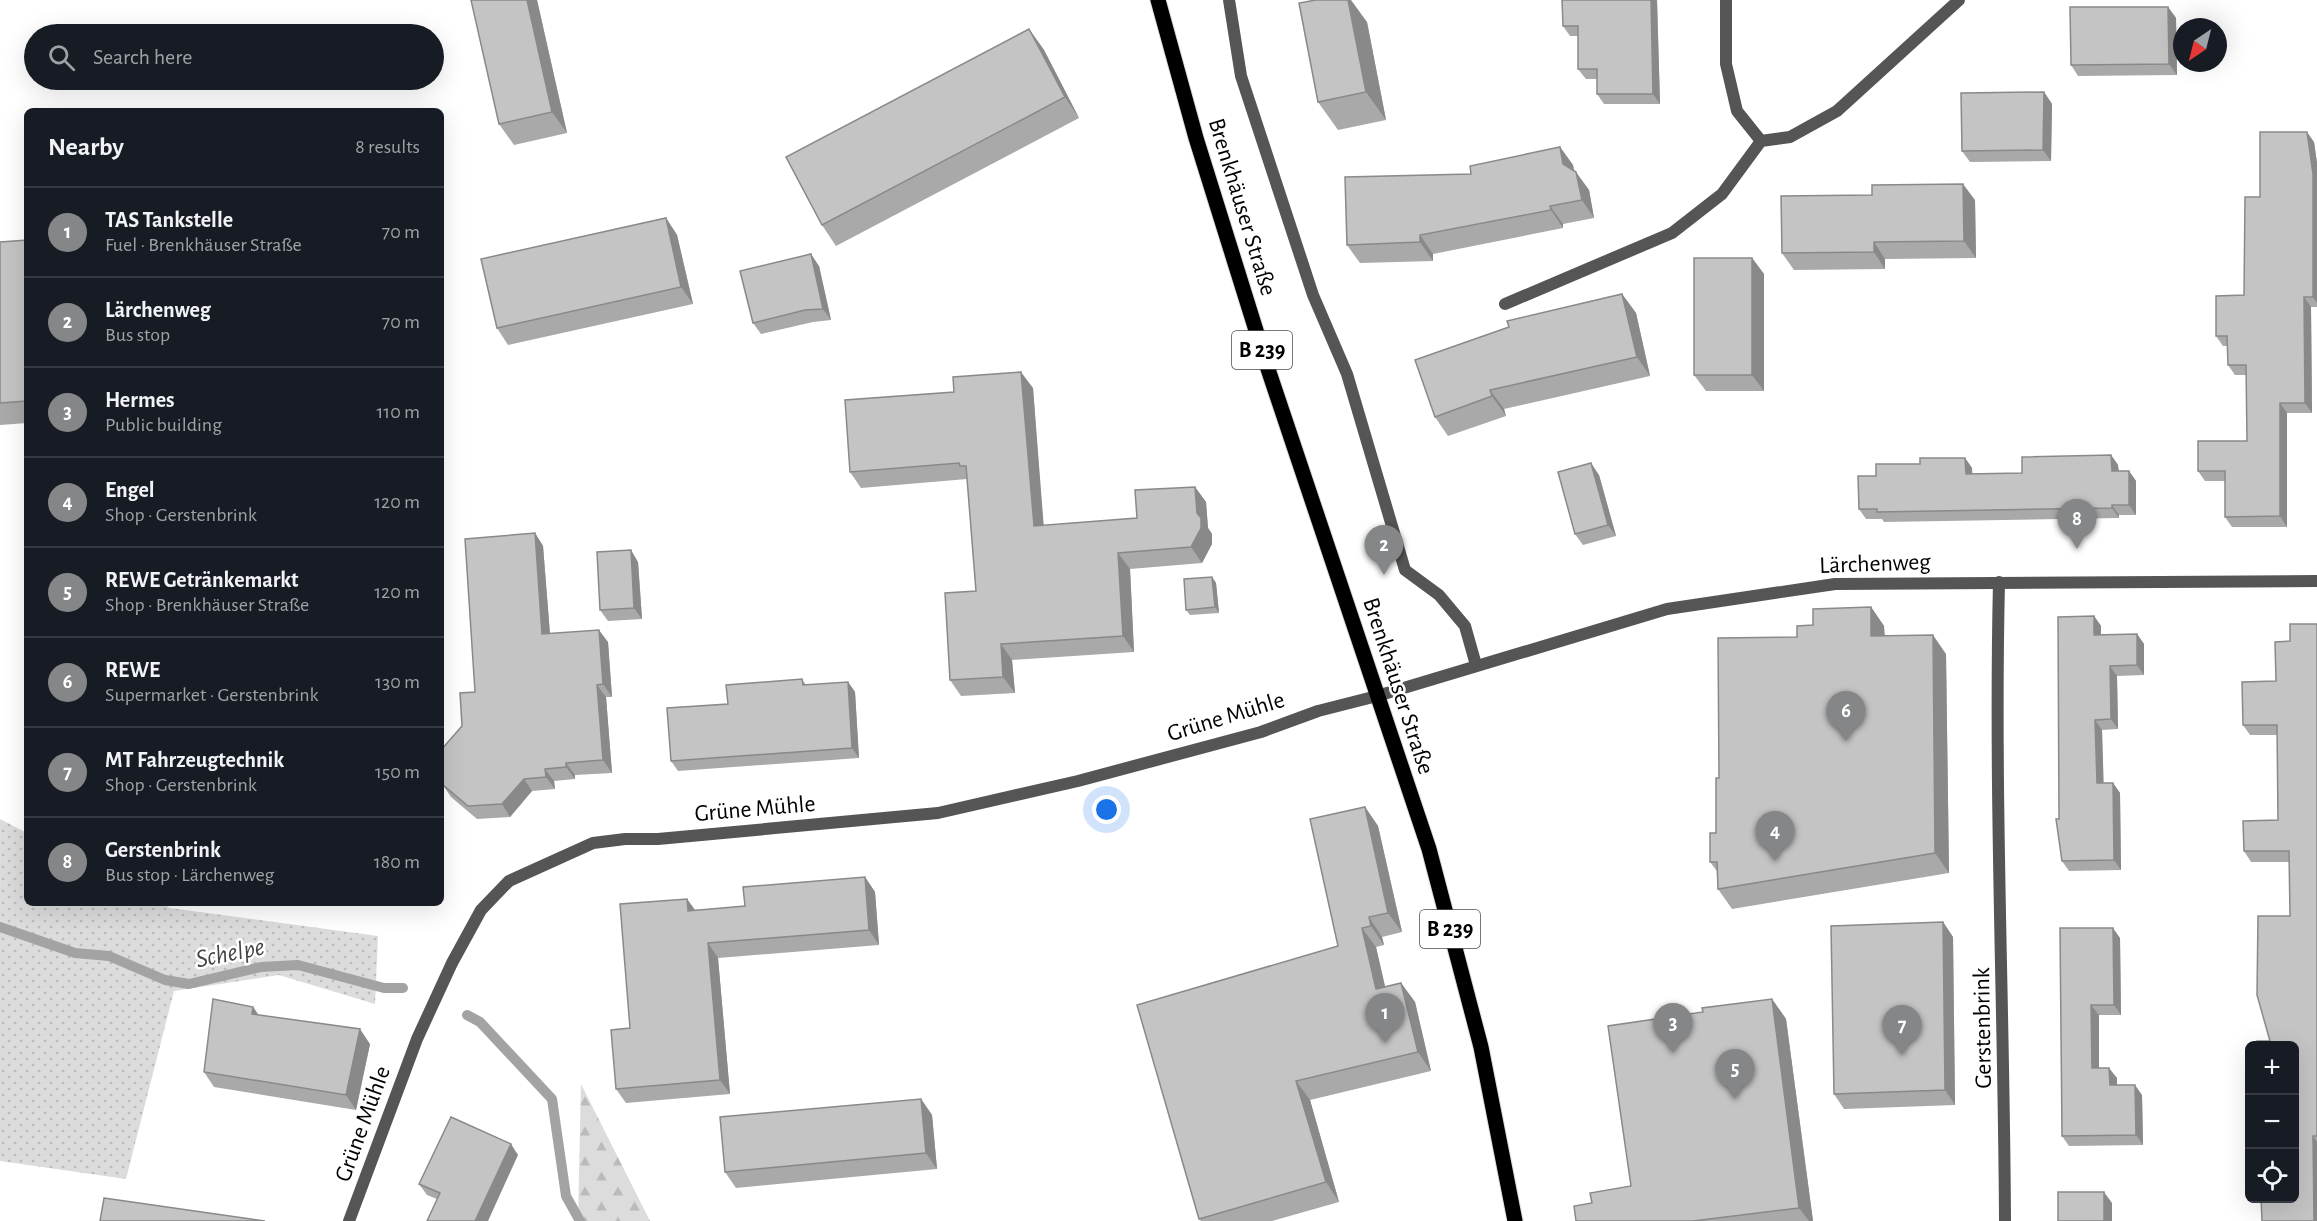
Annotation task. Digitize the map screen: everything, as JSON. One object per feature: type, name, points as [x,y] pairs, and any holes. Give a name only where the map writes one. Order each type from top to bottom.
[{"type":"main road","name":"Brenkhäuser Straße","points":[[1158,0],[1196,138],[1269,372],[1429,849],[1481,1047],[1515,1221]]},
{"type":"street","name":"Brenkhäuser Straße","points":[[1229,0],[1241,76],[1313,295],[1347,374],[1405,570],[1439,595],[1465,626],[1476,665]]},
{"type":"street","points":[[1726,0],[1726,64],[1737,111],[1761,141]]},
{"type":"street","points":[[1504,304],[1672,233],[1722,194],[1761,141],[1790,137],[1837,111],[1959,0]]},
{"type":"street","name":"Lärchenweg","points":[[1377,696],[1667,609],[1835,584],[2317,581]]},
{"type":"street","name":"Gerstenbrink","points":[[1999,582],[1996,714],[2003,936],[2005,1221]]},
{"type":"street","name":"Grüne Mühle","points":[[349,1221],[417,1039],[452,963],[481,909],[509,881],[518,876],[593,843],[938,813],[1078,781],[1261,732],[1318,711],[1377,696]]},
{"type":"green space","points":[[0,819],[24,831],[24,906],[166,906],[378,936],[375,1004],[279,975],[174,991],[126,1179],[0,1161]]},
{"type":"green space","points":[[581,1084],[650,1221],[578,1221]]},
{"type":"building","points":[[471,0],[527,0],[552,112],[499,124]]},
{"type":"building","points":[[1316,0],[1348,0],[1366,92],[1318,102],[1299,3]]},
{"type":"building","points":[[1562,0],[1651,0],[1653,94],[1597,94],[1597,69],[1578,69],[1578,26],[1563,26]]},
{"type":"building","points":[[2070,7],[2168,7],[2169,64],[2071,65]]},
{"type":"building","points":[[1029,29],[1065,97],[822,225],[786,157]]},
{"type":"building","points":[[2044,92],[2043,150],[1962,151],[1961,93]]},
{"type":"building","points":[[2260,132],[2307,132],[2313,174],[2313,297],[2304,297],[2305,403],[2280,403],[2280,516],[2225,517],[2225,471],[2198,471],[2198,441],[2247,441],[2246,365],[2228,365],[2227,336],[2216,336],[2216,296],[2244,295],[2245,197],[2260,197]]},
{"type":"building","points":[[1560,147],[1563,164],[1576,172],[1582,200],[1550,206],[1551,210],[1420,235],[1420,242],[1347,245],[1345,177],[1471,174],[1470,166]]},
{"type":"building","points":[[1963,184],[1964,241],[1874,242],[1874,252],[1782,253],[1781,196],[1872,195],[1872,185]]},
{"type":"building","points":[[666,218],[681,287],[497,328],[481,259]]},
{"type":"building","points":[[24,240],[24,401],[0,403],[0,242]]},
{"type":"building","points":[[811,254],[823,309],[805,310],[753,323],[740,271]]},
{"type":"building","points":[[1694,258],[1752,258],[1752,375],[1694,375]]},
{"type":"building","points":[[1622,294],[1637,357],[1490,390],[1492,396],[1435,417],[1415,360],[1509,327],[1507,321]]},
{"type":"building","points":[[1021,372],[1034,526],[1137,518],[1135,490],[1195,487],[1201,528],[1191,547],[1118,553],[1123,636],[1001,644],[1003,677],[950,680],[945,593],[976,591],[966,466],[960,466],[959,463],[850,472],[845,400],[954,392],[953,377]]},
{"type":"building","points":[[2111,455],[2112,471],[2129,471],[2129,505],[2112,505],[2112,508],[1877,512],[1877,509],[1859,509],[1858,476],[1876,476],[1876,464],[1920,464],[1920,458],[1965,458],[1966,474],[2022,473],[2022,457]]},
{"type":"building","points":[[1591,463],[1608,525],[1575,534],[1558,472]]},
{"type":"building","points":[[535,533],[542,634],[599,630],[603,684],[597,685],[603,760],[566,763],[566,767],[545,769],[546,777],[524,779],[502,804],[468,806],[444,786],[444,747],[462,726],[460,693],[475,692],[465,539]]},
{"type":"building","points":[[631,550],[634,608],[600,610],[597,552]]},
{"type":"building","points":[[1212,577],[1215,607],[1186,610],[1184,579]]},
{"type":"building","points":[[1871,607],[1871,636],[1933,635],[1935,853],[1718,889],[1717,862],[1710,862],[1710,833],[1716,833],[1716,778],[1719,778],[1718,638],[1797,637],[1797,626],[1813,625],[1813,609]]},
{"type":"building","points":[[2094,616],[2094,635],[2137,634],[2137,665],[2110,666],[2111,719],[2095,720],[2097,783],[2113,783],[2114,860],[2062,861],[2056,819],[2059,819],[2058,617]]},
{"type":"building","points":[[2290,624],[2317,624],[2317,1136],[2313,1136],[2314,1221],[2262,1221],[2261,1203],[2299,1203],[2299,1041],[2270,1041],[2257,995],[2258,916],[2290,916],[2289,851],[2244,851],[2243,821],[2278,820],[2277,725],[2243,725],[2242,682],[2276,681],[2275,642],[2290,641]]},
{"type":"building","points":[[802,679],[803,685],[848,682],[852,748],[671,761],[667,708],[728,704],[726,685]]},
{"type":"building","points":[[1365,807],[1388,913],[1369,917],[1371,926],[1362,928],[1376,989],[1401,983],[1418,1052],[1296,1081],[1326,1182],[1199,1219],[1137,1005],[1338,946],[1310,819]]},
{"type":"building","points":[[865,877],[869,930],[708,943],[720,1080],[616,1089],[611,1030],[630,1028],[620,904],[687,899],[688,911],[745,906],[743,887]]},
{"type":"building","points":[[1943,922],[1945,1090],[1834,1094],[1831,926]]},
{"type":"building","points":[[2060,928],[2113,928],[2114,1005],[2091,1005],[2092,1068],[2109,1068],[2110,1085],[2135,1085],[2136,1135],[2062,1136]]},
{"type":"building","points":[[213,999],[253,1007],[252,1014],[360,1029],[346,1095],[204,1072]]},
{"type":"building","points":[[1772,999],[1799,1208],[1693,1221],[1576,1221],[1574,1206],[1592,1203],[1590,1193],[1631,1186],[1608,1026],[1703,1012],[1702,1008]]},
{"type":"building","points":[[921,1099],[926,1153],[725,1172],[720,1117]]},
{"type":"building","points":[[451,1117],[511,1144],[475,1221],[427,1221],[440,1193],[419,1184]]},
{"type":"building","points":[[2058,1192],[2104,1192],[2104,1221],[2058,1221]]},
{"type":"building","points":[[104,1198],[265,1221],[100,1221]]},
{"type":"waterway","name":"Schelpe","points":[[0,927],[75,953],[109,956],[165,980],[189,984],[261,967],[298,965],[384,988],[403,988]]},
{"type":"waterway","name":"Schelpe","points":[[467,1015],[480,1022],[552,1099],[566,1196],[580,1221]]},
{"type":"place","name":"Gerstenbrink","points":[[2077,549]]},
{"type":"place","name":"Lärchenweg","points":[[1384,575]]},
{"type":"place","name":"REWE","points":[[1846,741]]},
{"type":"place","name":"Engel","points":[[1775,861]]},
{"type":"place","name":"TAS Tankstelle","points":[[1385,1043]]},
{"type":"place","name":"Hermes","points":[[1673,1053]]},
{"type":"place","name":"MT Fahrzeugtechnik","points":[[1902,1055]]},
{"type":"place","name":"REWE Getränkemarkt","points":[[1735,1099]]}]
